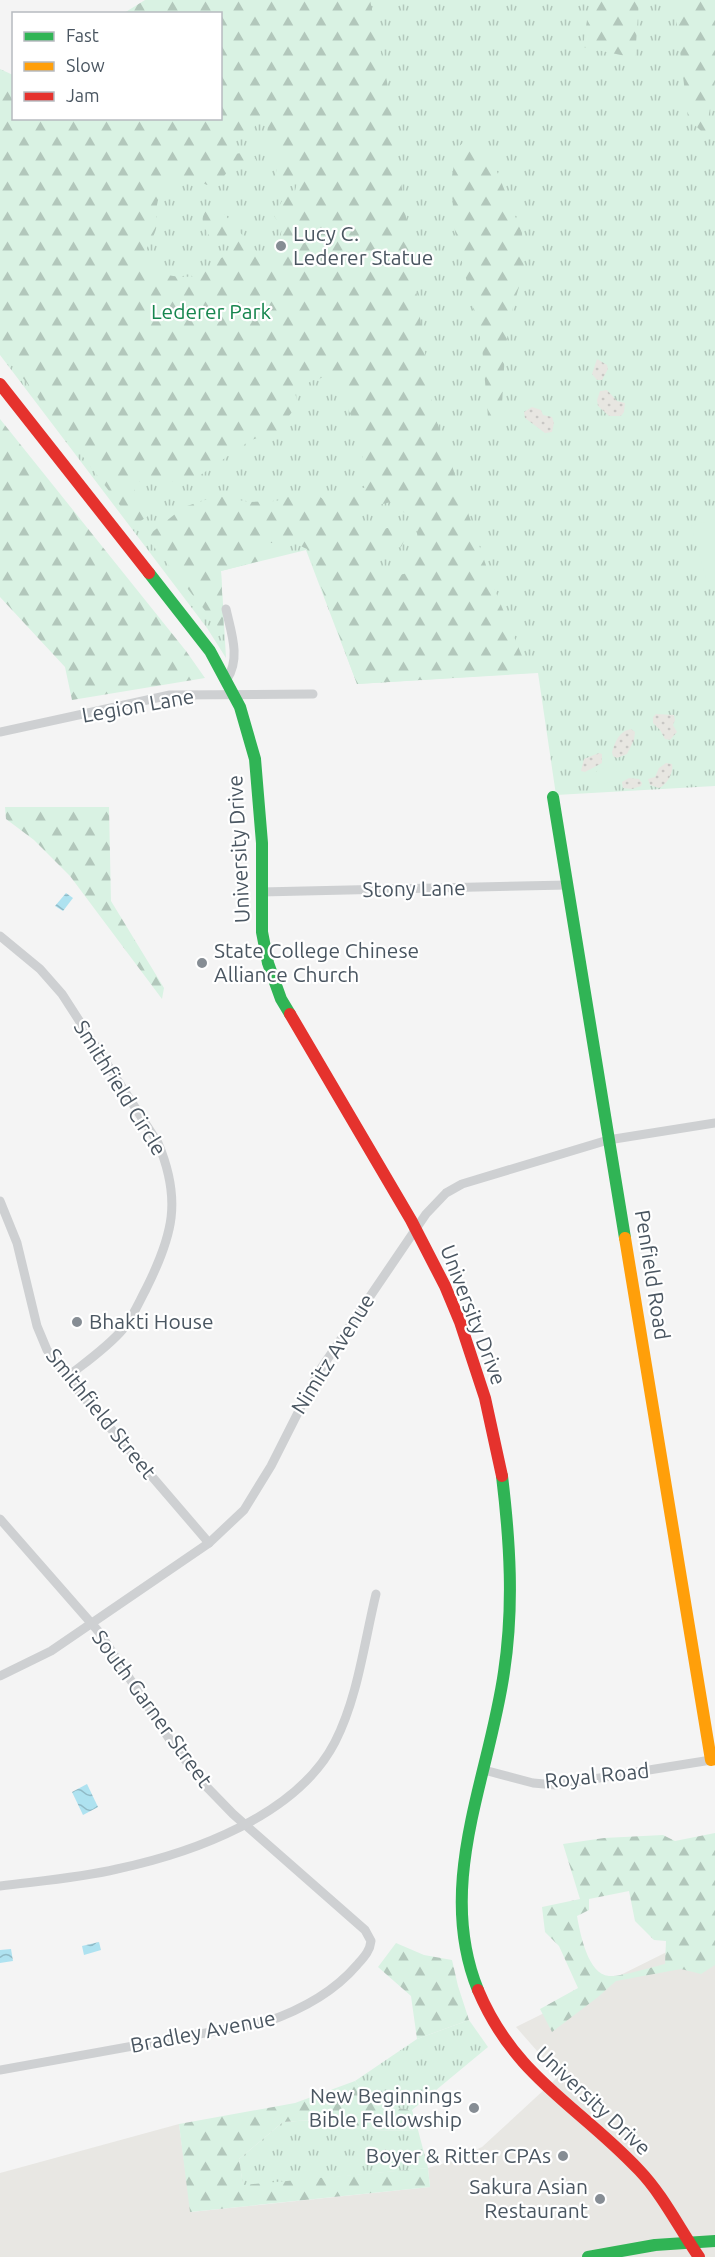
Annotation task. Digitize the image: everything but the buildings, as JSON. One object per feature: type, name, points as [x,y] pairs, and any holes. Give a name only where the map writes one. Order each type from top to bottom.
[{"type":"main road","name":"University Drive","points":[[0,384],[210,651],[235,695],[250,738],[256,768],[261,843],[262,932],[268,963],[281,999],[416,1228],[446,1287],[471,1356],[494,1433],[509,1533],[509,1623],[501,1692],[462,1865],[462,1907],[469,1960],[483,2002],[507,2044],[526,2068],[556,2099],[639,2170],[658,2193],[699,2257]]},
{"type":"main road","name":"Penfield Road","points":[[553,797],[713,1760]]},
{"type":"main road","points":[[588,2257],[655,2246],[715,2241]]},
{"type":"street","points":[[226,609],[235,653],[231,673],[227,679]]},
{"type":"street","name":"Legion Lane","points":[[0,732],[170,695],[313,694]]},
{"type":"street","name":"Stony Lane","points":[[261,892],[568,885]]},
{"type":"street","name":"Smithfield Circle","points":[[0,936],[40,969],[62,994],[158,1143],[168,1166],[173,1191],[169,1234],[136,1309],[124,1328],[112,1340],[67,1377]]},
{"type":"street","name":"Nimitz Avenue","points":[[0,1676],[36,1660],[209,1543],[231,1523],[251,1500],[271,1466],[318,1373],[416,1228],[432,1206],[446,1193],[462,1184],[609,1140],[715,1123]]},
{"type":"street","name":"Smithfield Street","points":[[0,1201],[17,1243],[40,1336],[54,1362],[209,1543]]},
{"type":"street","name":"South Garner Street","points":[[0,1519],[99,1632],[191,1768],[222,1803],[370,1936]]},
{"type":"street","points":[[0,1886],[115,1870],[149,1862],[183,1851],[274,1807],[301,1786],[321,1764],[344,1724],[376,1594]]},
{"type":"street","name":"Royal Road","points":[[484,1770],[533,1783],[556,1785],[713,1760]]},
{"type":"street","name":"Bradley Avenue","points":[[0,2070],[266,2022],[283,2016],[333,1989],[369,1951],[370,1936]]},
{"type":"shaded area","points":[[715,1928],[715,2257],[0,2257],[0,2173],[179,2124],[191,2212],[430,2187],[428,2168],[452,2161],[482,2147],[559,2076],[516,2027]]},
{"type":"green space","name":"Lederer Park","points":[[145,0],[370,0],[387,82],[433,410],[492,583],[529,673],[357,684],[307,549],[294,543],[267,543],[260,561],[221,571],[224,634],[146,537],[184,507],[217,496],[250,502],[276,501],[306,491],[316,493],[325,501],[366,487],[360,436],[345,402],[328,376],[311,381],[295,393],[298,404],[277,432],[251,440],[202,474],[166,483],[130,481],[148,516],[135,525],[0,348],[0,69],[12,75],[12,120],[222,120],[222,12],[126,12]],"holes":[[[262,113],[268,115],[267,144],[273,148],[283,164],[278,165],[275,177],[278,186],[292,186],[295,182],[297,183],[294,195],[284,197],[274,216],[282,227],[275,252],[257,252],[218,207],[209,206],[204,214],[204,225],[210,237],[225,240],[231,249],[229,255],[219,259],[199,275],[183,277],[166,275],[143,267],[141,260],[156,229],[157,205],[164,187],[169,182],[183,178],[207,185],[220,182],[227,172],[235,172],[239,166],[254,166],[256,160],[252,153],[235,154],[232,145],[233,138],[250,135]],[[395,501],[397,509],[409,515],[416,527],[417,545],[409,561],[412,572],[382,579],[376,553],[401,547],[403,533],[397,526],[359,534],[354,511]]]},
{"type":"green space","points":[[224,0],[715,0],[715,786],[556,795],[538,673],[357,684],[306,550],[221,571],[226,658],[207,628],[0,355],[0,87],[12,114],[12,120],[222,120],[221,12]]},
{"type":"green space","points":[[590,0],[639,0],[635,58],[583,47]]},
{"type":"green space","points":[[674,0],[715,0],[715,82],[705,135],[688,118]]},
{"type":"green space","points":[[468,137],[489,152],[522,233],[524,270],[511,314],[505,351],[501,422],[488,417],[482,346],[455,232],[451,181],[457,149]]},
{"type":"green space","points":[[0,419],[186,651],[205,678],[72,700],[65,667],[0,597]]},
{"type":"green space","points":[[715,519],[715,579],[707,582],[691,526]]},
{"type":"green space","points":[[617,766],[623,770],[621,778],[601,785],[597,782],[595,776],[598,769]]},
{"type":"green space","points":[[5,807],[109,807],[111,901],[164,988],[162,999],[70,876],[34,840],[6,819]]},
{"type":"green space","points":[[715,1833],[715,1965],[701,1974],[681,1969],[616,1981],[552,2032],[540,2009],[578,1988],[559,1946],[545,1932],[542,1907],[580,1899],[563,1844],[604,1838],[663,1835],[675,1841]],"holes":[[[629,1891],[635,1921],[654,1940],[666,1941],[665,1964],[621,1975],[602,1974],[590,1961],[586,1952],[577,1916],[589,1910],[589,1899]]]},
{"type":"green space","points":[[396,1943],[424,1955],[452,1960],[469,2020],[417,2039],[411,1996],[378,1967]]},
{"type":"green space","points":[[469,2020],[488,2047],[412,2110],[374,2105],[355,2081],[417,2039]]},
{"type":"green space","points":[[355,2081],[374,2105],[412,2110],[418,2130],[371,2131],[312,2120],[283,2122],[239,2159],[243,2185],[428,2168],[430,2187],[190,2212],[179,2124],[295,2103]]},
{"type":"green space","points":[[312,2120],[371,2131],[418,2130],[428,2168],[243,2186],[239,2159],[283,2122]]},
{"type":"sand","points":[[597,359],[607,365],[608,369],[602,380],[597,380],[592,374]]},
{"type":"sand","points":[[607,390],[617,401],[625,403],[621,416],[609,416],[598,406],[600,391]]},
{"type":"sand","points":[[532,407],[541,410],[543,415],[552,417],[554,423],[552,432],[545,433],[525,418],[524,412]]},
{"type":"sand","points":[[656,714],[674,715],[673,725],[677,732],[670,740],[665,739],[653,723],[653,717]]},
{"type":"sand","points":[[631,729],[635,732],[634,740],[627,754],[617,758],[613,756],[612,752],[618,738],[623,732]]},
{"type":"sand","points":[[602,754],[602,763],[585,772],[581,771],[584,759]]},
{"type":"sand","points":[[666,763],[672,764],[671,774],[667,781],[659,788],[650,785],[648,779],[655,777],[659,768]]},
{"type":"sand","points":[[629,778],[639,779],[641,786],[632,789],[623,788],[622,782]]},
{"type":"water","points":[[66,893],[73,898],[63,911],[55,906]]},
{"type":"water","points":[[87,1784],[98,1807],[83,1815],[72,1792]]},
{"type":"water","points":[[99,1942],[101,1950],[84,1955],[82,1946]]},
{"type":"water","points":[[11,1949],[13,1961],[0,1963],[0,1950]]},
{"type":"traffic: fast","points":[[149,573],[210,651],[240,707],[255,759],[262,843],[262,932],[268,963],[281,999],[290,1014]]},
{"type":"traffic: fast","points":[[553,797],[625,1238]]},
{"type":"traffic: fast","points":[[478,1990],[466,1950],[462,1910],[463,1871],[469,1831],[497,1712],[507,1647],[510,1574],[502,1476]]},
{"type":"traffic: fast","points":[[588,2257],[655,2245],[715,2241]]},
{"type":"traffic: slow","points":[[625,1238],[711,1760],[715,1759]]},
{"type":"traffic: jam","points":[[0,384],[149,573]]},
{"type":"traffic: jam","points":[[290,1014],[411,1220],[445,1286],[460,1322],[485,1398],[502,1476]]},
{"type":"traffic: jam","points":[[478,1990],[493,2020],[510,2046],[550,2089],[616,2147],[648,2180],[699,2257]]},
{"type":"place","name":"Lucy C. Lederer Statue","points":[[281,246]]},
{"type":"place","name":"State College Chinese Alliance Church","points":[[202,963]]},
{"type":"place","name":"Bhakti House","points":[[77,1322]]},
{"type":"place","name":"New Beginnings Bible Fellowship","points":[[474,2108]]},
{"type":"place","name":"Boyer & Ritter CPAs","points":[[563,2156]]},
{"type":"place","name":"Sakura Asian Restaurant","points":[[600,2199]]}]
